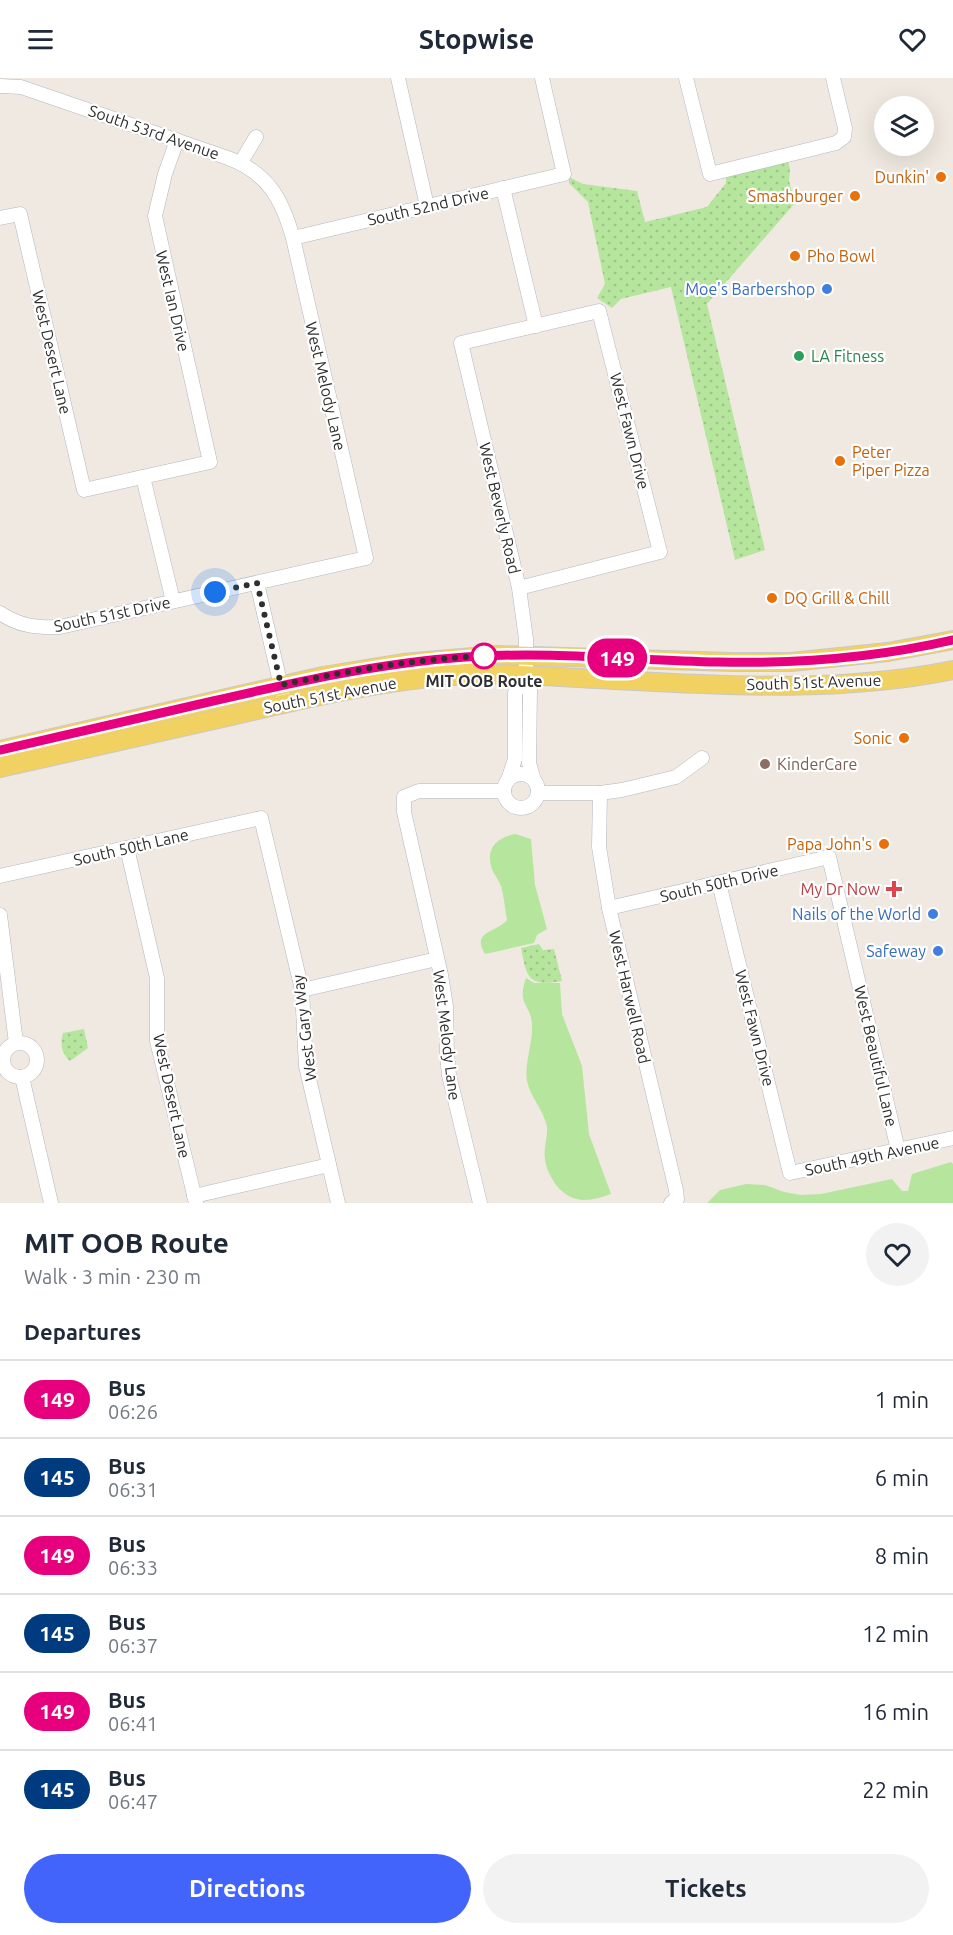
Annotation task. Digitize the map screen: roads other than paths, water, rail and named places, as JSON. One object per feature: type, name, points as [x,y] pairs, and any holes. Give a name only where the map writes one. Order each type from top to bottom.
[{"type":"main road","name":"South 51st Avenue","points":[[0,750],[281,685],[357,669],[403,663],[468,657],[527,655],[722,662],[792,662],[888,652],[953,640]]},
{"type":"main road","name":"South 51st Avenue","points":[[0,768],[340,691],[401,681],[473,675],[526,675],[678,683],[783,685],[848,683],[953,670]]},
{"type":"street","points":[[398,78],[428,206]]},
{"type":"street","name":"South 52nd Drive","points":[[293,238],[564,174],[542,78]]},
{"type":"street","points":[[686,78],[710,174],[836,143],[844,137],[845,128],[832,78]]},
{"type":"street","name":"South 53rd Avenue","points":[[0,86],[21,87],[241,162],[260,174],[273,190],[286,214]]},
{"type":"street","points":[[241,162],[256,137]]},
{"type":"street","name":"West Ian Drive","points":[[143,477],[210,462],[155,216],[165,174],[177,140]]},
{"type":"street","points":[[503,188],[536,326]]},
{"type":"street","name":"West Desert Lane","points":[[0,218],[20,214],[84,490],[143,477]]},
{"type":"street","name":"West Melody Lane","points":[[286,214],[366,558]]},
{"type":"street","name":"West Fawn Drive","points":[[519,588],[660,552],[599,311],[536,326]]},
{"type":"street","name":"West Beverly Road","points":[[536,326],[461,344],[519,588],[527,655],[526,675],[530,692],[529,763],[536,787]]},
{"type":"street","points":[[143,477],[173,601]]},
{"type":"street","name":"South 51st Drive","points":[[0,613],[21,625],[42,628],[60,627],[366,558]]},
{"type":"street","points":[[257,583],[285,703]]},
{"type":"street","name":"West Beverly Road","points":[[506,786],[515,759],[515,693],[526,675]]},
{"type":"street","points":[[536,787],[531,805],[519,808],[508,803],[506,786],[516,775],[521,774],[536,787],[600,793],[676,777],[702,758]]},
{"type":"street","name":"West Melody Lane","points":[[480,1203],[450,1075],[446,1006],[404,812],[404,797],[419,791],[506,786]]},
{"type":"street","name":"West Harwell Road","points":[[600,793],[598,847],[609,908],[676,1190],[674,1201]]},
{"type":"street","name":"South 50th Lane","points":[[0,876],[261,818]]},
{"type":"street","name":"West Gary Way","points":[[261,818],[302,990],[306,1066],[338,1203]]},
{"type":"street","name":"West Desert Lane","points":[[127,848],[157,978],[157,1041],[195,1199]]},
{"type":"street","name":"South 50th Drive","points":[[609,908],[829,857]]},
{"type":"street","name":"West Beautiful Lane","points":[[829,857],[898,1150]]},
{"type":"street","name":"West Fawn Drive","points":[[719,883],[790,1173]]},
{"type":"street","points":[[0,915],[8,1048],[3,1061],[6,1070],[12,1075],[51,1203]]},
{"type":"street","points":[[302,990],[437,959]]},
{"type":"street","points":[[8,1048],[26,1044],[36,1054],[34,1069],[12,1075]]},
{"type":"street","name":"South 49th Avenue","points":[[790,1173],[953,1138]]},
{"type":"street","points":[[195,1199],[328,1165]]},
{"type":"place","name":"Dunkin'","points":[[941,177]]},
{"type":"place","name":"Smashburger","points":[[855,196]]},
{"type":"place","name":"Pho Bowl","points":[[795,256]]},
{"type":"place","name":"Moe's Barbershop","points":[[827,289]]},
{"type":"place","name":"LA Fitness","points":[[799,356]]},
{"type":"place","name":"Peter Piper Pizza","points":[[840,461]]},
{"type":"place","name":"DQ Grill & Chill","points":[[772,598]]},
{"type":"place","name":"MIT OOB Route","points":[[484,656]]},
{"type":"place","name":"Sonic","points":[[904,738]]},
{"type":"place","name":"KinderCare","points":[[765,764]]},
{"type":"place","name":"Papa John's","points":[[884,844]]},
{"type":"place","name":"My Dr Now","points":[[894,889]]},
{"type":"place","name":"Nails of the World","points":[[933,914]]},
{"type":"place","name":"Safeway","points":[[938,951]]}]
